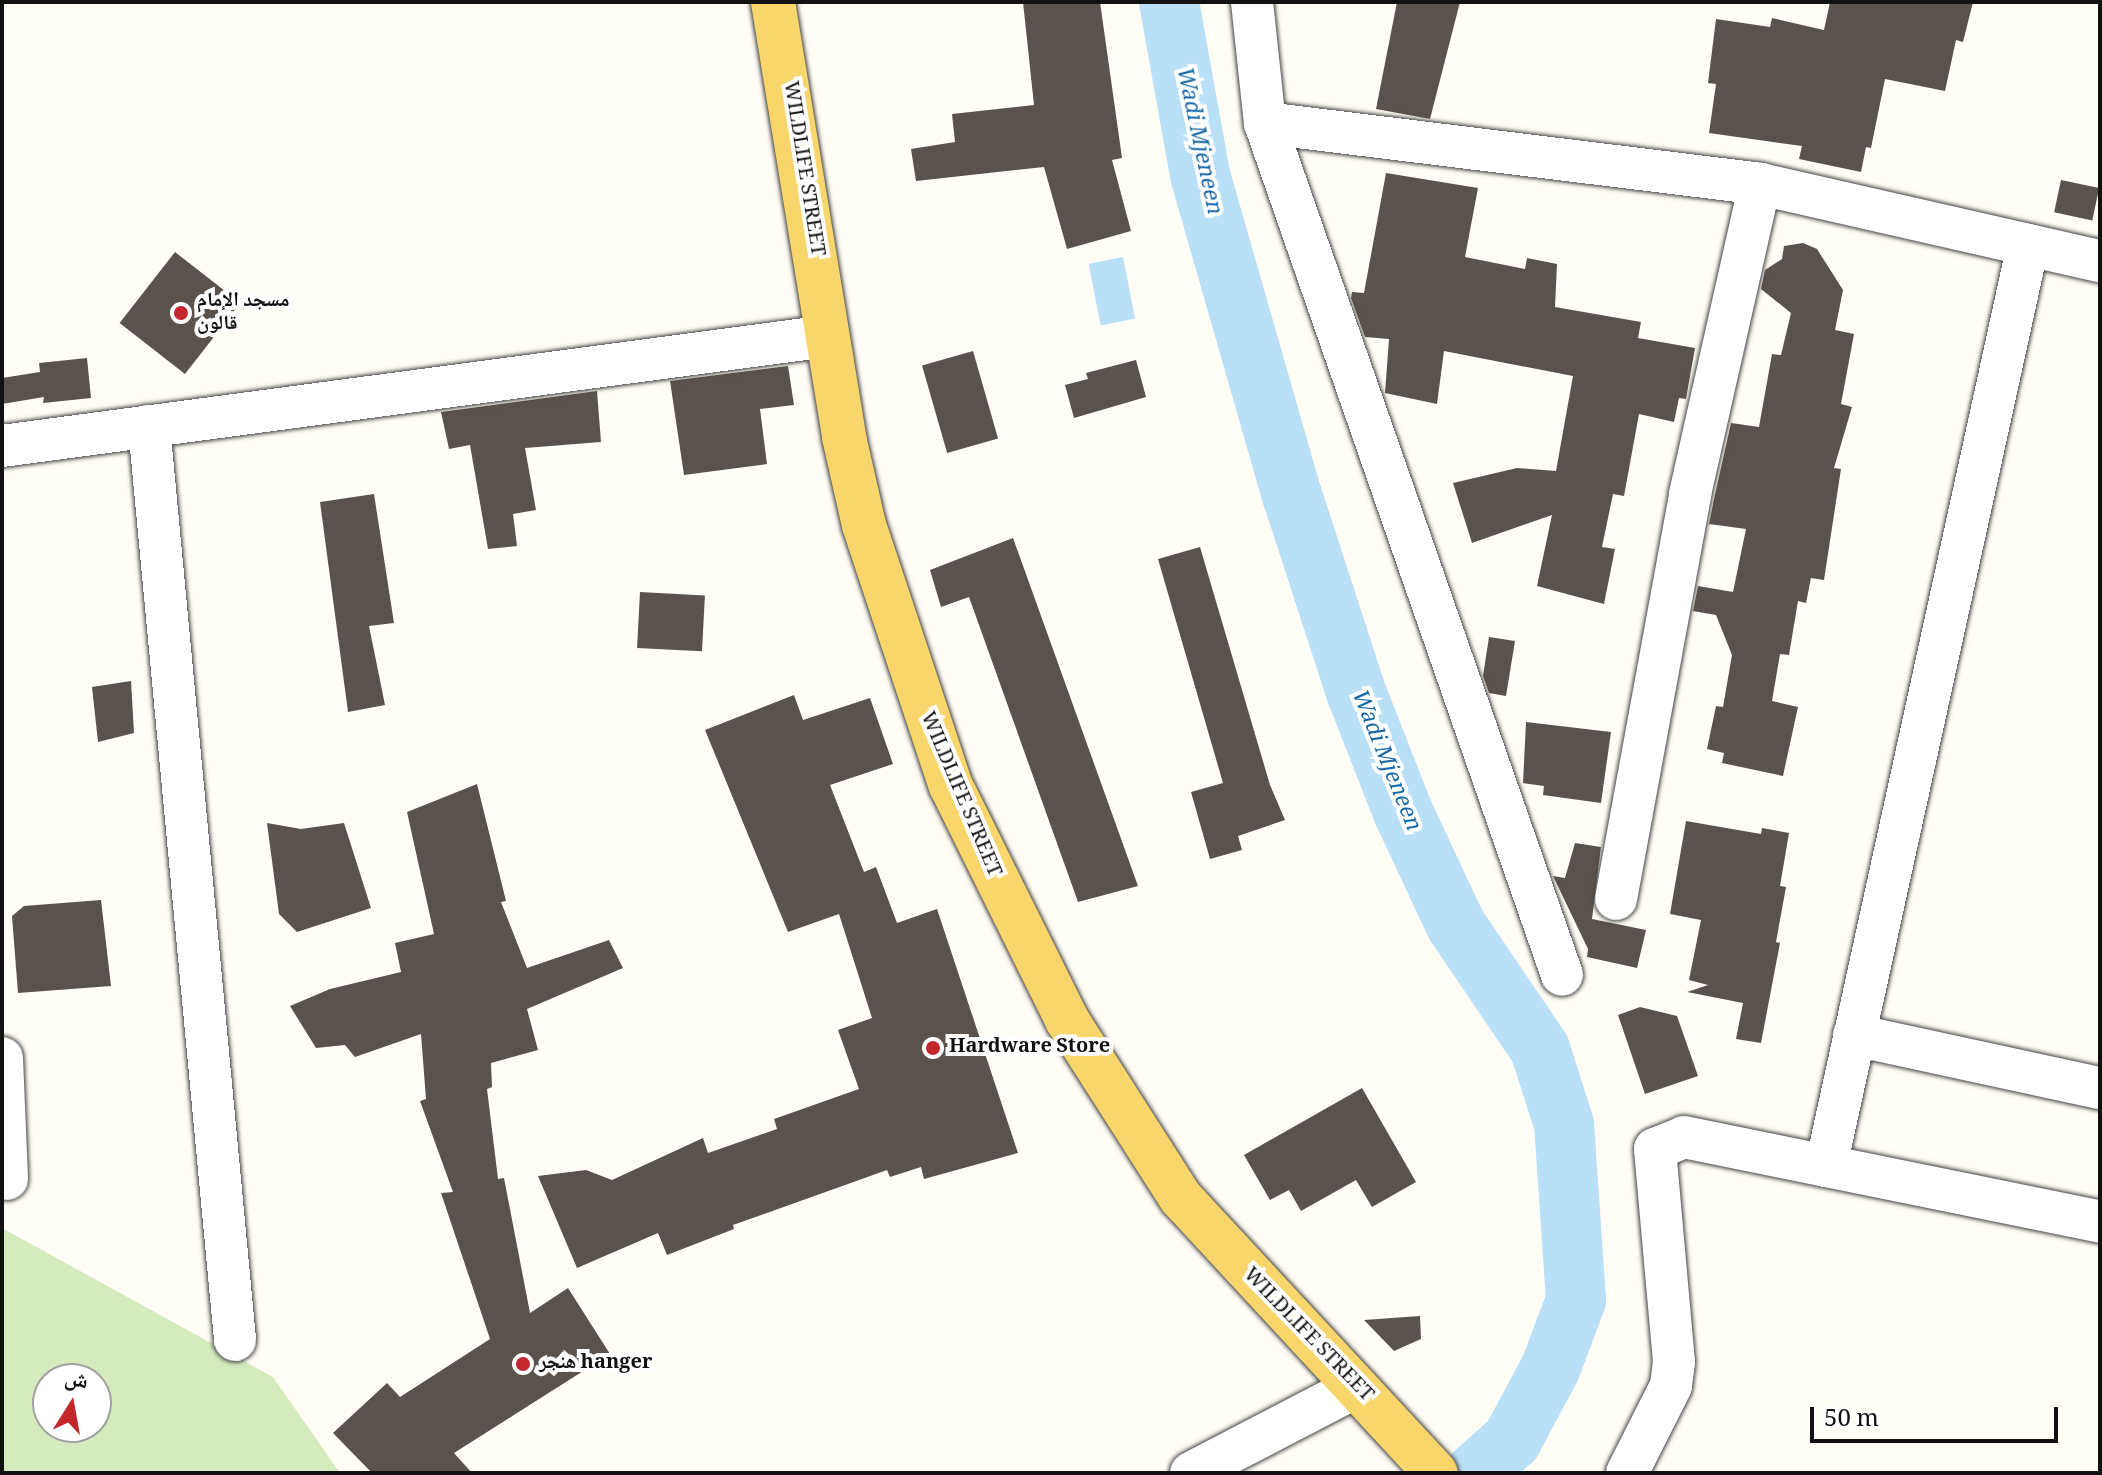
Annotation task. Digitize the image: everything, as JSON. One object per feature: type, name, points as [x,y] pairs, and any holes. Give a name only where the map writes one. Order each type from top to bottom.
[{"type":"main road","name":"WILDLIFE STREET","points":[[773,2],[828,336],[864,525],[925,719],[1033,959],[1181,1198],[1430,1466]]},
{"type":"street","points":[[1252,2],[1265,123],[1562,975]]},
{"type":"street","points":[[1265,123],[1760,184],[2100,261]]},
{"type":"street","points":[[1616,899],[1690,494],[1760,184]]},
{"type":"street","points":[[1826,1166],[2028,245]]},
{"type":"street","points":[[2,446],[828,336]]},
{"type":"street","points":[[149,426],[235,1340]]},
{"type":"street","points":[[1854,1035],[2100,1088]]},
{"type":"street","points":[[2,1058],[7,1179]]},
{"type":"street","points":[[1627,1473],[1631,1457],[1661,1410],[1674,1362],[1655,1149],[1684,1137],[2100,1222]]},
{"type":"street","points":[[1191,1473],[1356,1387]]},
{"type":"green space","points":[[2,1228],[273,1377],[340,1473],[2,1473]]},
{"type":"water","points":[[1123,257],[1135,319],[1101,326],[1089,264]]},
{"type":"building","points":[[1023,2],[1100,2],[1122,158],[1112,160],[1131,231],[1067,249],[1044,167],[916,181],[911,149],[955,142],[952,114],[1034,105]]},
{"type":"building","points":[[1397,2],[1460,2],[1430,119],[1376,109]]},
{"type":"building","points":[[1830,2],[1973,2],[1963,42],[1956,40],[1945,91],[1885,79],[1871,148],[1866,147],[1861,172],[1799,159],[1802,146],[1709,133],[1716,84],[1708,83],[1716,19],[1770,27],[1772,18],[1824,30]]},
{"type":"building","points":[[1386,173],[1478,188],[1465,257],[1525,269],[1527,258],[1557,264],[1555,307],[1641,322],[1638,338],[1695,348],[1686,399],[1679,398],[1674,422],[1639,414],[1624,496],[1613,494],[1602,547],[1615,549],[1604,604],[1537,586],[1552,515],[1472,543],[1453,483],[1517,468],[1556,471],[1573,376],[1444,351],[1437,404],[1385,393],[1389,339],[1365,337],[1351,298],[1352,292],[1364,293]]},
{"type":"building","points":[[2061,180],[2099,188],[2092,220],[2054,212]]},
{"type":"building","points":[[1803,243],[1817,249],[1843,290],[1835,330],[1854,334],[1841,404],[1852,407],[1834,468],[1841,469],[1824,580],[1811,578],[1806,603],[1798,601],[1789,655],[1780,654],[1772,701],[1798,707],[1783,776],[1722,763],[1724,753],[1707,749],[1716,706],[1723,707],[1732,655],[1716,615],[1693,611],[1698,586],[1733,592],[1746,529],[1709,524],[1714,499],[1731,423],[1759,427],[1772,354],[1781,355],[1791,313],[1761,289],[1765,270],[1782,259],[1784,246]]},
{"type":"building","name":"مسجد الإمام قالون","points":[[175,252],[240,303],[185,374],[120,323]]},
{"type":"building","points":[[973,351],[998,438],[947,453],[922,366]]},
{"type":"building","points":[[87,358],[91,398],[43,403],[44,397],[2,404],[2,378],[40,372],[39,363]]},
{"type":"building","points":[[1136,360],[1146,397],[1074,418],[1065,385],[1088,379],[1086,373]]},
{"type":"building","points":[[788,366],[794,405],[760,409],[767,464],[684,475],[670,381]]},
{"type":"building","points":[[597,391],[601,442],[525,448],[536,510],[513,514],[517,546],[488,549],[470,445],[449,449],[441,412]]},
{"type":"building","points":[[374,494],[394,623],[369,626],[385,705],[348,712],[320,502]]},
{"type":"building","points":[[1013,538],[1138,886],[1078,902],[969,597],[941,607],[930,570]]},
{"type":"building","points":[[1200,547],[1270,785],[1285,820],[1238,836],[1242,850],[1210,859],[1191,792],[1223,783],[1158,559]]},
{"type":"building","points":[[640,592],[705,595],[702,651],[637,648]]},
{"type":"building","points":[[1489,637],[1515,641],[1506,696],[1489,693],[1483,676]]},
{"type":"building","points":[[131,681],[134,733],[98,742],[92,687]]},
{"type":"building","points":[[794,695],[803,720],[870,698],[893,764],[830,785],[864,872],[876,867],[897,923],[937,909],[1018,1153],[924,1179],[921,1167],[890,1177],[887,1170],[733,1225],[734,1229],[667,1255],[658,1233],[577,1268],[538,1176],[586,1170],[612,1180],[703,1138],[708,1153],[777,1129],[774,1119],[859,1089],[838,1030],[872,1018],[839,914],[788,932],[705,730]]},
{"type":"building","points":[[1526,722],[1611,732],[1601,803],[1543,795],[1544,786],[1523,783]]},
{"type":"building","points":[[477,784],[506,901],[501,902],[527,968],[609,940],[623,968],[527,1009],[538,1050],[491,1063],[492,1087],[487,1089],[498,1179],[504,1178],[530,1313],[568,1288],[610,1354],[454,1453],[472,1473],[372,1473],[333,1433],[387,1383],[400,1397],[490,1339],[441,1193],[453,1192],[420,1101],[426,1099],[421,1034],[355,1057],[345,1045],[316,1048],[290,1006],[330,989],[401,972],[395,943],[434,934],[407,812]]},
{"type":"building","points":[[1686,821],[1761,834],[1762,828],[1789,833],[1780,886],[1786,887],[1776,942],[1780,943],[1761,1043],[1736,1039],[1743,1003],[1687,992],[1708,985],[1689,980],[1701,920],[1670,914]]},
{"type":"building","points":[[267,823],[301,829],[344,823],[371,908],[297,932],[279,914]]},
{"type":"building","points":[[1575,843],[1601,847],[1592,919],[1646,930],[1637,968],[1587,957],[1588,949],[1553,876],[1565,878]]},
{"type":"building","points":[[101,900],[111,986],[18,993],[12,916],[24,906]]},
{"type":"building","points":[[1640,1007],[1677,1016],[1698,1076],[1645,1094],[1618,1015]]},
{"type":"building","points":[[1362,1088],[1416,1182],[1372,1207],[1356,1180],[1301,1211],[1289,1190],[1270,1200],[1244,1155]]},
{"type":"building","points":[[1420,1316],[1421,1339],[1394,1351],[1364,1320]]},
{"type":"waterway","name":"Wadi Mjeneen","points":[[1169,2],[1200,175],[1292,495],[1356,692],[1403,812],[1456,925],[1540,1049],[1564,1124],[1576,1300],[1551,1367],[1512,1440],[1475,1473]]},
{"type":"place","name":"مسجد الإمام قالون","points":[[181,313]]},
{"type":"place","name":"Hardware Store","points":[[933,1048]]},
{"type":"place","name":"هنجر hanger","points":[[523,1364]]}]
